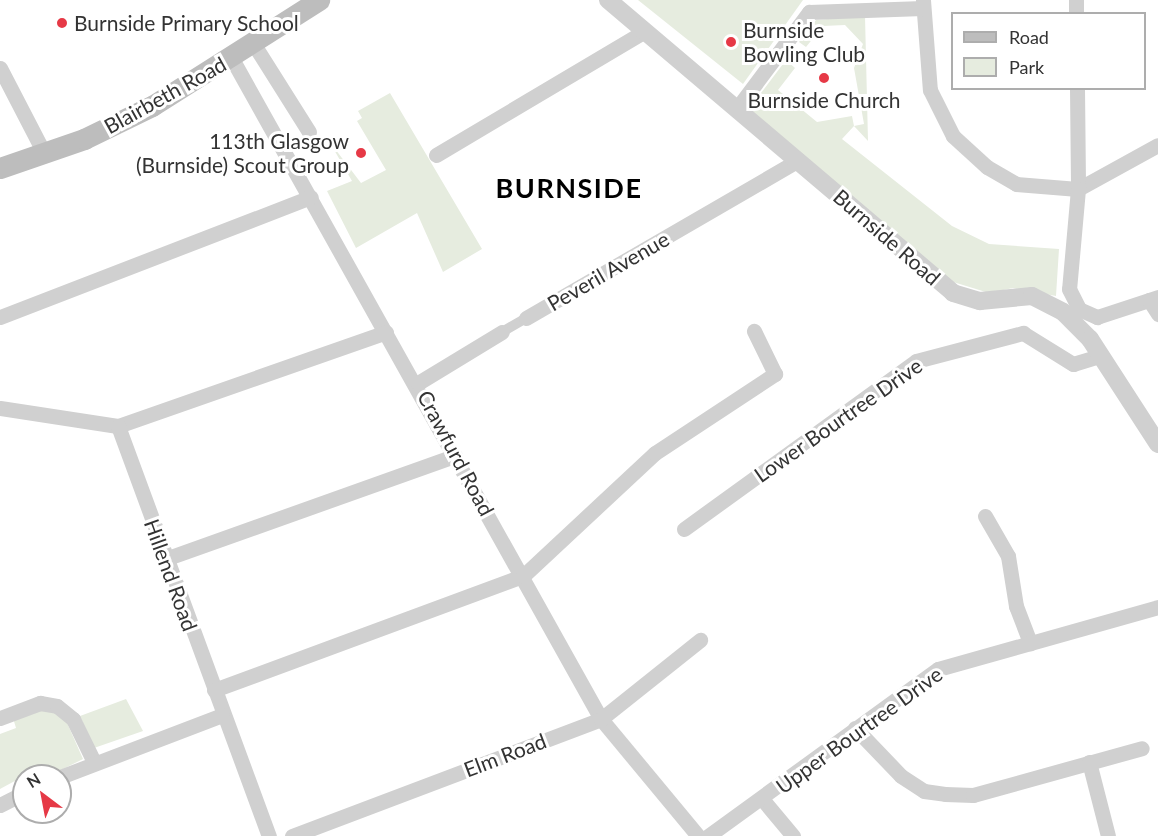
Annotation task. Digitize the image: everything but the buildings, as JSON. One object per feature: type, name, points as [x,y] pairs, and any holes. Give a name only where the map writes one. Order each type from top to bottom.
[{"type":"main road","name":"Blairbeth Road","points":[[0,168],[44,153],[152,106],[319,0]]},
{"type":"street","name":"Burnside Road","points":[[608,0],[738,107],[952,293],[980,300],[1044,299],[1080,328],[1158,444]]},
{"type":"street","points":[[738,107],[809,12],[923,4],[930,90],[953,136],[987,168],[1016,184],[1078,189],[1158,145]]},
{"type":"street","points":[[436,155],[645,31]]},
{"type":"street","points":[[253,43],[309,132]]},
{"type":"street","name":"Crawfurd Road","points":[[231,57],[386,332],[418,383],[455,456],[601,719],[698,836]]},
{"type":"street","points":[[0,68],[44,153]]},
{"type":"street","points":[[1077,90],[1078,189],[1068,281],[1079,309],[1103,317],[1154,298],[1158,314]]},
{"type":"street","name":"Peveril Avenue","points":[[418,383],[799,160]]},
{"type":"street","points":[[0,317],[311,198]]},
{"type":"street","points":[[0,408],[118,426],[386,332]]},
{"type":"street","points":[[214,690],[523,576],[655,453],[775,374],[754,332]]},
{"type":"street","name":"Lower Bourtree Drive","points":[[684,530],[916,361],[1023,333],[1073,364],[1100,356]]},
{"type":"street","name":"Hillend Road","points":[[118,426],[222,716],[269,836]]},
{"type":"street","points":[[165,559],[455,456]]},
{"type":"street","points":[[985,516],[1008,556],[1016,606],[1030,643]]},
{"type":"street","name":"Upper Bourtree Drive","points":[[708,836],[763,800],[855,728],[938,669],[1158,607]]},
{"type":"street","name":"Elm Road","points":[[292,836],[601,719],[700,640]]},
{"type":"street","points":[[0,718],[40,703],[57,706],[73,719],[94,762]]},
{"type":"street","points":[[72,772],[222,716]]},
{"type":"street","points":[[855,728],[901,776],[924,791],[945,794],[973,795],[1142,748]]},
{"type":"street","points":[[1089,762],[1108,836]]},
{"type":"street","points":[[763,800],[793,836]]},
{"type":"green space","name":"Burnside Bowling Club","points":[[638,0],[803,0],[743,84]]},
{"type":"green space","points":[[865,16],[868,141],[854,126],[864,124],[854,68],[863,44],[845,25],[823,26],[806,47],[799,42],[816,20]]},
{"type":"green space","points":[[786,60],[795,68],[778,90],[817,122],[852,116],[854,126],[842,139],[952,226],[989,244],[1059,249],[1056,296],[1013,288],[989,293],[950,281],[753,112],[752,105]]},
{"type":"green space","points":[[390,93],[482,249],[443,272],[417,213],[356,248],[327,191],[352,181],[329,141],[361,183],[386,170],[357,121],[362,118],[358,111]]},
{"type":"green space","points":[[126,699],[143,731],[94,748],[80,716]]},
{"type":"green space","points":[[44,707],[64,716],[83,759],[72,764],[12,764],[12,782],[0,789],[0,734],[16,728],[13,718]]},
{"type":"place","name":"Burnside Primary School","points":[[62,23]]},
{"type":"place","name":"Burnside Bowling Club","points":[[731,42]]},
{"type":"place","name":"Burnside Church","points":[[824,78]]},
{"type":"place","name":"113th Glasgow (Burnside) Scout Group","points":[[361,153]]},
{"type":"district","name":"BURNSIDE","points":[[569,188]]}]
